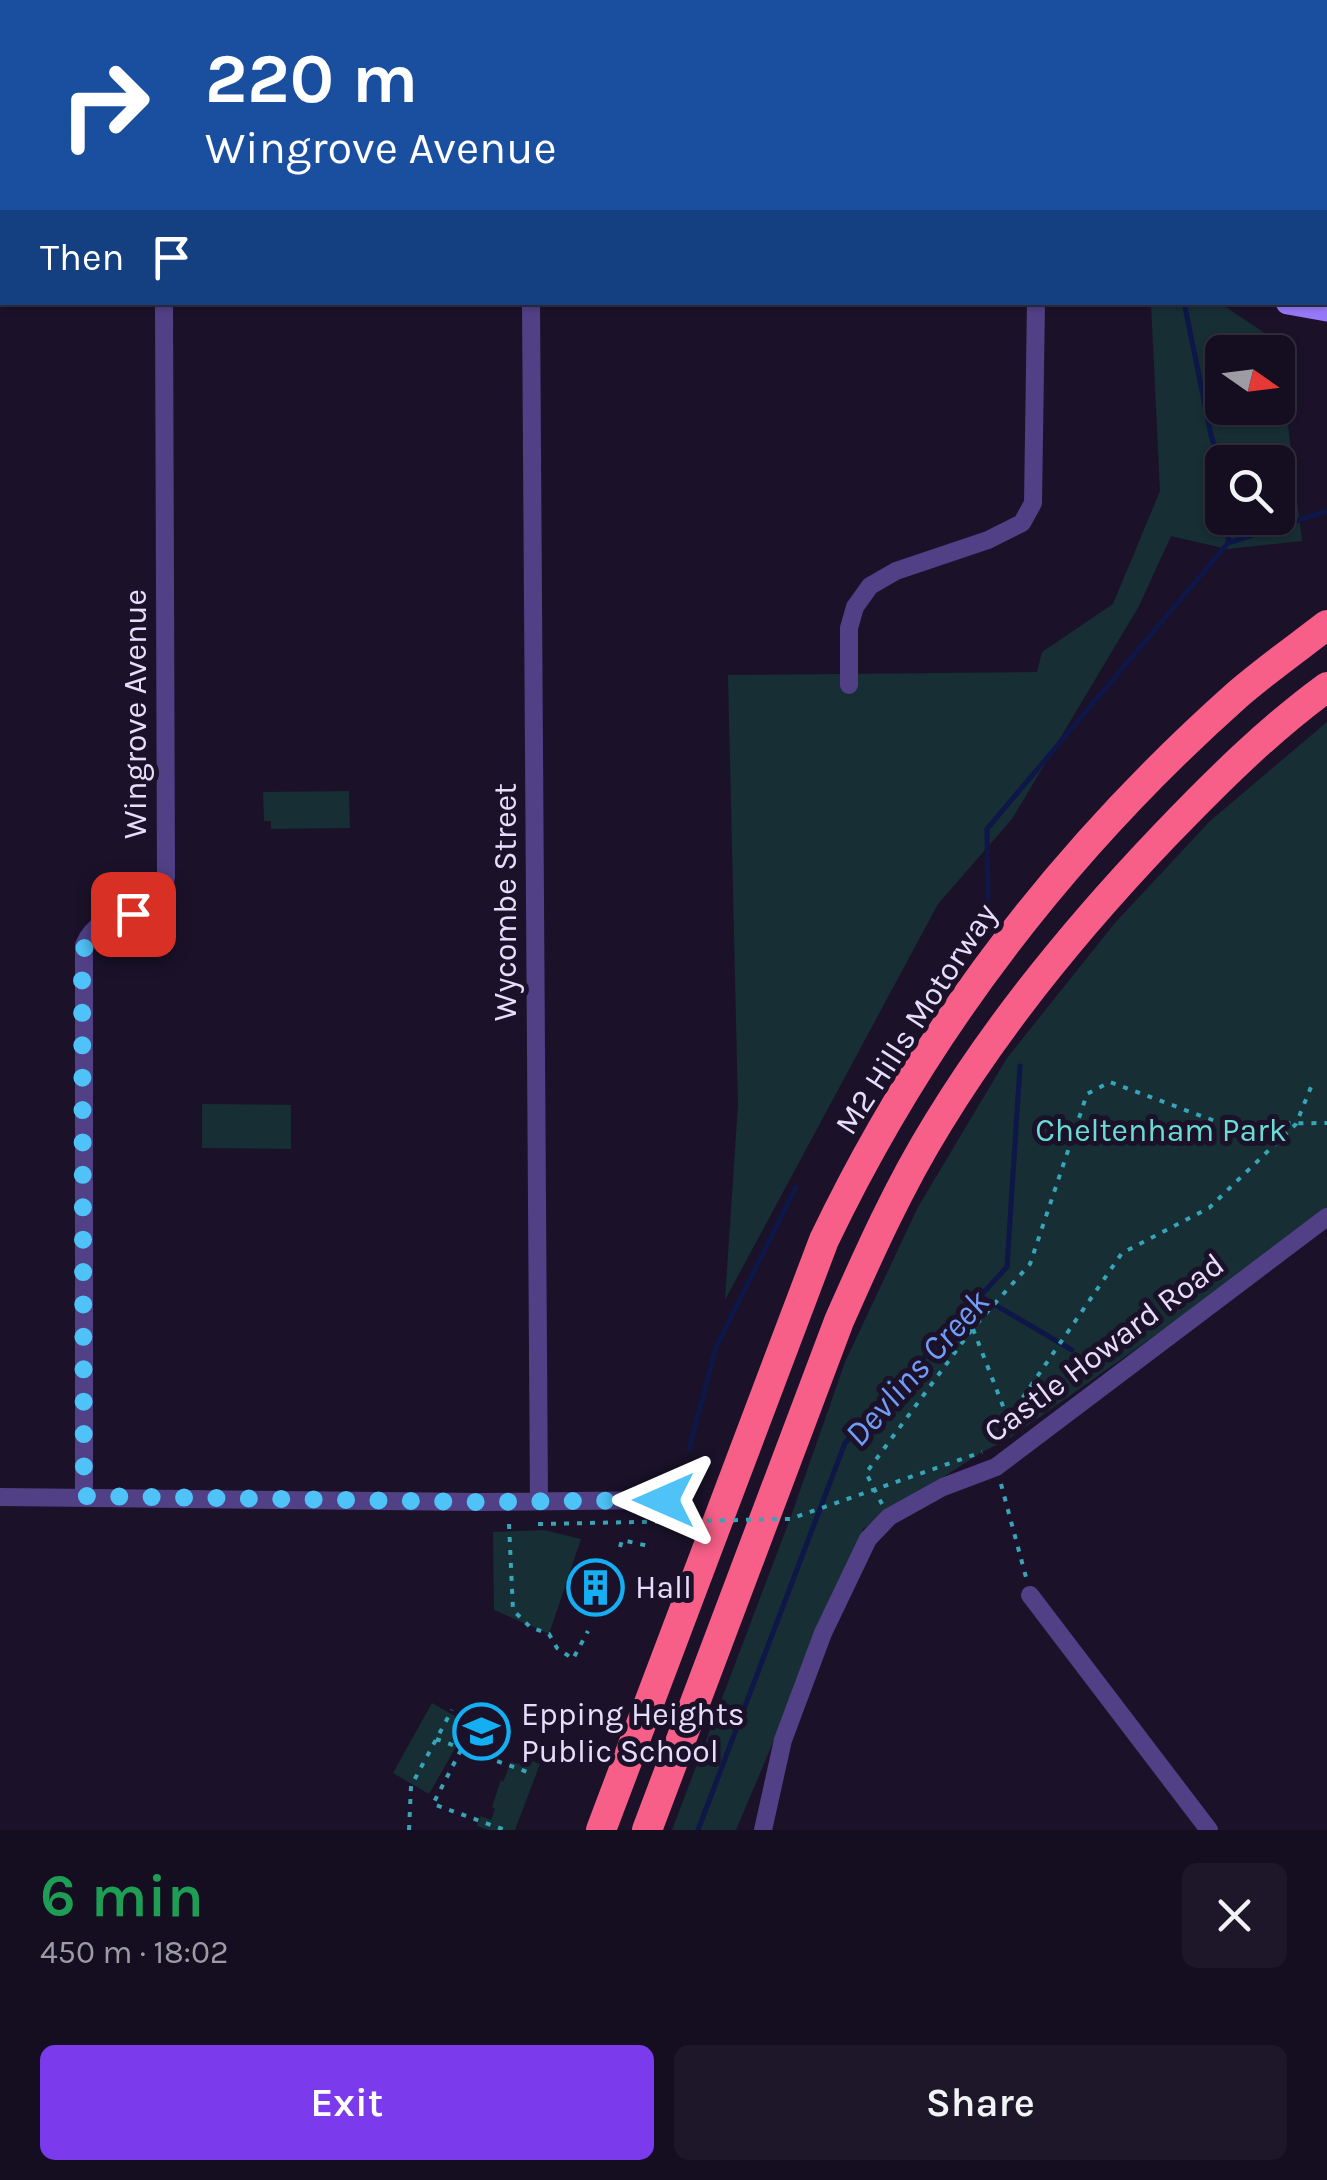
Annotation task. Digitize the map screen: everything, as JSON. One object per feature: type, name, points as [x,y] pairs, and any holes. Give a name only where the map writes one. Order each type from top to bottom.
[{"type":"highway","name":"M2 Hills Motorway","points":[[600,1830],[824,1240],[852,1181],[909,1081],[990,961],[1114,813],[1240,692],[1327,625]]},
{"type":"highway","points":[[647,1830],[839,1321],[870,1250],[936,1126],[1017,1006],[1094,908],[1226,773],[1327,687]]},
{"type":"street","name":"Wingrove Avenue","points":[[84,1496],[84,945],[102,921],[148,909],[162,894],[166,876],[164,305]]},
{"type":"street","name":"Wycombe Street","points":[[531,305],[539,1500]]},
{"type":"street","points":[[849,685],[849,628],[854,607],[870,586],[896,570],[988,540],[1022,524],[1034,503],[1036,305]]},
{"type":"street","name":"Castle Howard Road","points":[[763,1830],[783,1740],[823,1633],[868,1538],[889,1518],[943,1488],[996,1467],[1327,1217]]},
{"type":"street","points":[[0,1498],[664,1500]]},
{"type":"street","points":[[1030,1595],[1209,1830]]},
{"type":"path","points":[[889,1518],[866,1473],[973,1328],[1030,1264],[1087,1094],[1110,1082],[1223,1124],[1327,1123]]},
{"type":"path","points":[[538,1524],[790,1519],[982,1452],[1004,1440],[1008,1419],[1122,1252],[1209,1208],[1296,1124],[1313,1082]]},
{"type":"path","points":[[973,1328],[1008,1419]]},
{"type":"path","points":[[996,1467],[1026,1569]]},
{"type":"path","points":[[508,1524],[513,1610],[530,1627],[549,1634],[556,1648],[573,1659],[588,1632]]},
{"type":"path","points":[[620,1547],[622,1540],[653,1546]]},
{"type":"path","points":[[410,1830],[412,1786],[452,1710]]},
{"type":"path","points":[[436,1739],[533,1774]]},
{"type":"path","points":[[461,1750],[433,1804],[505,1830]]},
{"type":"green space","points":[[1151,305],[1223,305],[1268,335],[1205,335],[1205,425],[1288,425],[1290,445],[1205,445],[1205,535],[1295,535],[1295,483],[1302,541],[1227,549],[1171,536],[1139,606],[1012,819],[938,904],[725,1300],[738,1105],[728,675],[1037,672],[1042,652],[1113,604],[1160,491]]},
{"type":"green space","name":"Cheltenham Park","points":[[1327,722],[1327,1214],[1007,1440],[863,1529],[736,1830],[672,1830],[845,1362],[918,1207],[1007,1058],[1114,924],[1210,821]]},
{"type":"green space","points":[[349,791],[350,828],[271,829],[271,821],[264,821],[263,792]]},
{"type":"green space","points":[[202,1104],[291,1105],[291,1149],[202,1148]]},
{"type":"green space","points":[[544,1530],[581,1539],[549,1634],[494,1610],[493,1532]]},
{"type":"green space","points":[[432,1703],[469,1724],[429,1794],[393,1773]]},
{"type":"green space","points":[[523,1758],[540,1764],[515,1830],[477,1826],[481,1816],[491,1820],[501,1780],[511,1762],[519,1764]]},
{"type":"waterway","points":[[1185,305],[1214,445]]},
{"type":"waterway","name":"Devlins Creek","points":[[988,900],[987,829],[1228,543],[1327,511]]},
{"type":"waterway","points":[[1228,543],[1229,535]]},
{"type":"waterway","name":"Devlins Creek","points":[[698,1830],[845,1443],[1007,1267],[1020,1066]]},
{"type":"waterway","points":[[689,1449],[716,1347],[796,1187]]},
{"type":"waterway","points":[[980,1296],[1072,1350]]},
{"type":"place","name":"Hall","points":[[596,1587]]},
{"type":"place","name":"Epping Heights Public School","points":[[482,1732]]},
{"type":"route","points":[[133,914],[111,917],[96,926],[84,945],[82,966],[84,1496],[480,1502],[664,1500]]}]
